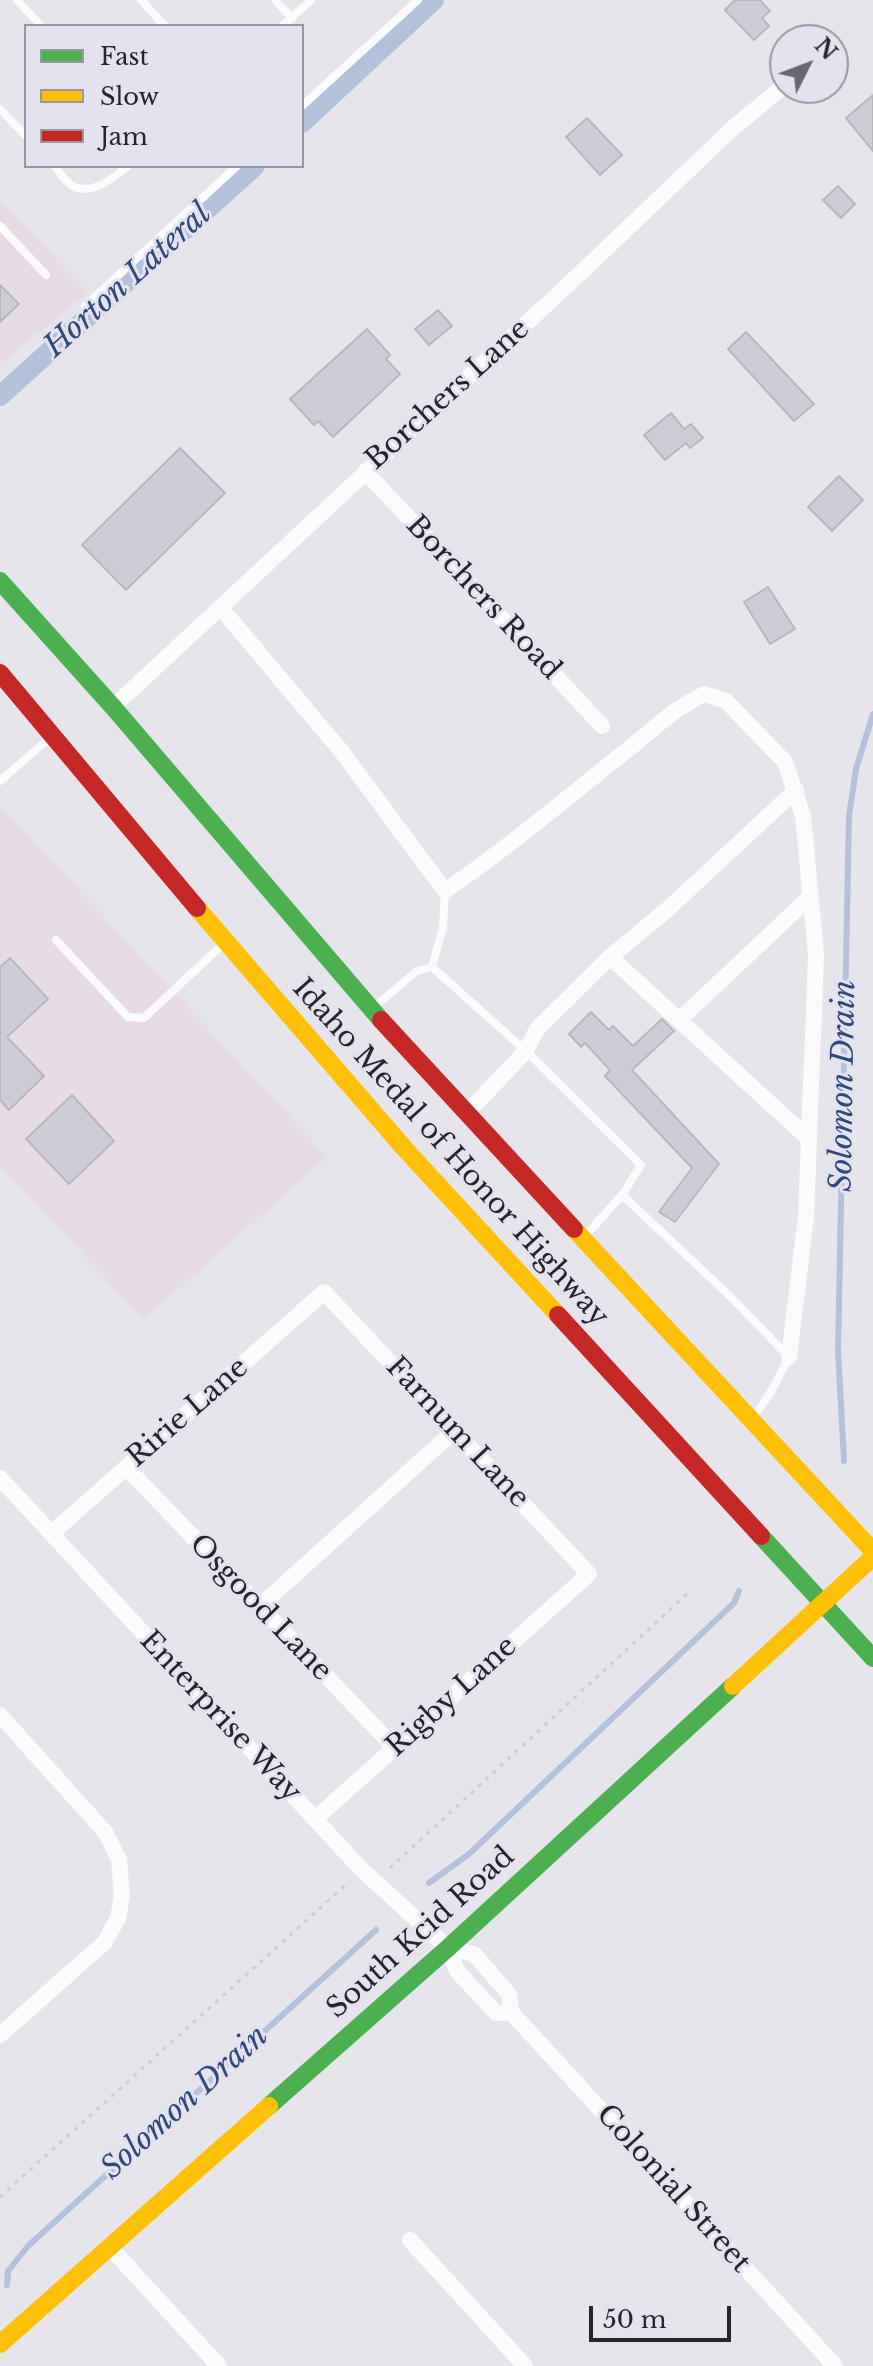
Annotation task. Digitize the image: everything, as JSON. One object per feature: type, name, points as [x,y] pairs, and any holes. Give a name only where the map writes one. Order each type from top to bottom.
[{"type":"main road","name":"Idaho Medal of Honor Highway","points":[[0,581],[113,707],[372,1010],[752,1419],[873,1554]]},
{"type":"main road","name":"Idaho Medal of Honor Highway","points":[[0,673],[404,1148],[873,1658]]},
{"type":"main road","name":"South Kcid Road","points":[[0,2344],[448,1948],[823,1605],[873,1554]]},
{"type":"street","name":"Borchers Lane","points":[[113,707],[733,128],[769,98]]},
{"type":"street","name":"Borchers Road","points":[[365,471],[602,726]]},
{"type":"street","points":[[220,607],[342,752],[445,891],[575,792],[682,704],[705,694],[726,701],[785,762],[803,816],[816,955],[806,1216],[789,1357]]},
{"type":"street","points":[[466,1114],[526,1051],[537,1029],[610,957],[668,909],[796,790]]},
{"type":"street","points":[[679,1020],[811,896]]},
{"type":"street","points":[[610,957],[809,1139]]},
{"type":"street","name":"Farnum Lane","points":[[324,1292],[589,1574]]},
{"type":"street","name":"Ririe Lane","points":[[51,1534],[324,1292]]},
{"type":"street","points":[[259,1607],[454,1431]]},
{"type":"street","name":"Osgood Lane","points":[[126,1467],[395,1748]]},
{"type":"street","name":"Enterprise Way","points":[[0,1478],[362,1870],[448,1948]]},
{"type":"street","name":"Rigby Lane","points":[[315,1819],[589,1574]]},
{"type":"street","points":[[0,1715],[106,1833],[119,1860],[122,1895],[118,1918],[105,1942],[0,2035]]},
{"type":"street","name":"Colonial Street","points":[[448,1948],[457,1971],[496,2013],[511,2012]]},
{"type":"street","name":"Colonial Street","points":[[448,1948],[474,1954],[509,1994],[511,2012],[833,2365]]},
{"type":"street","points":[[410,2240],[525,2366]]},
{"type":"street","points":[[109,2246],[219,2366]]},
{"type":"lane","points":[[17,0],[39,24]]},
{"type":"lane","points":[[141,0],[163,24]]},
{"type":"lane","points":[[275,0],[292,18]]},
{"type":"lane","points":[[284,24],[311,0]]},
{"type":"lane","points":[[304,104],[418,0]]},
{"type":"lane","points":[[0,109],[24,134]]},
{"type":"lane","points":[[56,168],[73,186],[92,189],[126,168]]},
{"type":"lane","points":[[85,306],[235,168]]},
{"type":"lane","points":[[0,226],[46,275]]},
{"type":"lane","points":[[0,781],[53,735]]},
{"type":"lane","points":[[432,967],[443,927],[445,891]]},
{"type":"lane","points":[[56,940],[128,1017],[144,1018],[226,942]]},
{"type":"lane","points":[[372,1010],[417,971],[432,967]]},
{"type":"lane","points":[[432,967],[526,1051],[641,1165],[622,1195],[583,1239]]},
{"type":"lane","points":[[622,1195],[731,1297],[789,1357],[752,1419]]},
{"type":"path","points":[[390,1868],[688,1593]]},
{"type":"path","points":[[0,2197],[349,1882]]},
{"type":"shaded area","points":[[0,200],[88,293],[0,364]]},
{"type":"shaded area","points":[[0,805],[327,1157],[144,1319],[0,1166]]},
{"type":"building","points":[[735,0],[760,0],[770,11],[762,18],[769,26],[754,40],[725,10]]},
{"type":"building","points":[[873,95],[873,151],[846,118]]},
{"type":"building","points":[[587,118],[622,155],[600,175],[566,137]]},
{"type":"building","points":[[838,186],[855,204],[841,218],[823,200]]},
{"type":"building","points":[[0,285],[19,304],[0,322]]},
{"type":"building","points":[[438,310],[452,326],[429,345],[415,329]]},
{"type":"building","points":[[367,329],[390,355],[386,359],[400,374],[333,437],[318,421],[314,425],[290,399]]},
{"type":"building","points":[[746,332],[814,404],[794,421],[728,349]]},
{"type":"building","points":[[671,413],[684,429],[691,424],[703,438],[690,448],[686,443],[665,460],[644,435]]},
{"type":"building","points":[[180,448],[225,493],[126,590],[82,545]]},
{"type":"building","points":[[839,476],[863,500],[832,531],[808,507]]},
{"type":"building","points":[[768,587],[795,629],[770,644],[744,602]]},
{"type":"building","points":[[10,958],[48,999],[7,1037],[44,1076],[9,1110],[0,1100],[0,967]]},
{"type":"building","points":[[591,1012],[609,1030],[613,1026],[633,1046],[662,1019],[674,1031],[632,1070],[719,1164],[675,1222],[659,1212],[692,1168],[605,1076],[610,1070],[585,1043],[581,1047],[569,1034]]},
{"type":"building","points":[[72,1095],[114,1141],[69,1184],[26,1139]]},
{"type":"waterway","name":"Horton Lateral","points":[[304,121],[434,0]]},
{"type":"waterway","name":"Horton Lateral","points":[[0,396],[253,168]]},
{"type":"waterway","name":"Solomon Drain","points":[[844,1461],[838,1350],[849,816],[856,769],[873,714]]},
{"type":"waterway","name":"Solomon Drain","points":[[429,1883],[469,1854],[734,1603],[739,1591]]},
{"type":"waterway","name":"Solomon Drain","points":[[7,2285],[8,2271],[28,2246],[376,1930]]},
{"type":"traffic: fast","points":[[0,581],[113,707],[381,1020]]},
{"type":"traffic: fast","points":[[761,1536],[873,1658]]},
{"type":"traffic: fast","points":[[269,2106],[448,1948],[733,1686]]},
{"type":"traffic: slow","points":[[197,908],[404,1148],[558,1315]]},
{"type":"traffic: slow","points":[[574,1229],[873,1551]]},
{"type":"traffic: slow","points":[[733,1686],[873,1557]]},
{"type":"traffic: slow","points":[[0,2344],[269,2106]]},
{"type":"traffic: jam","points":[[0,673],[197,908]]},
{"type":"traffic: jam","points":[[381,1020],[574,1229]]},
{"type":"traffic: jam","points":[[558,1315],[761,1536]]}]
